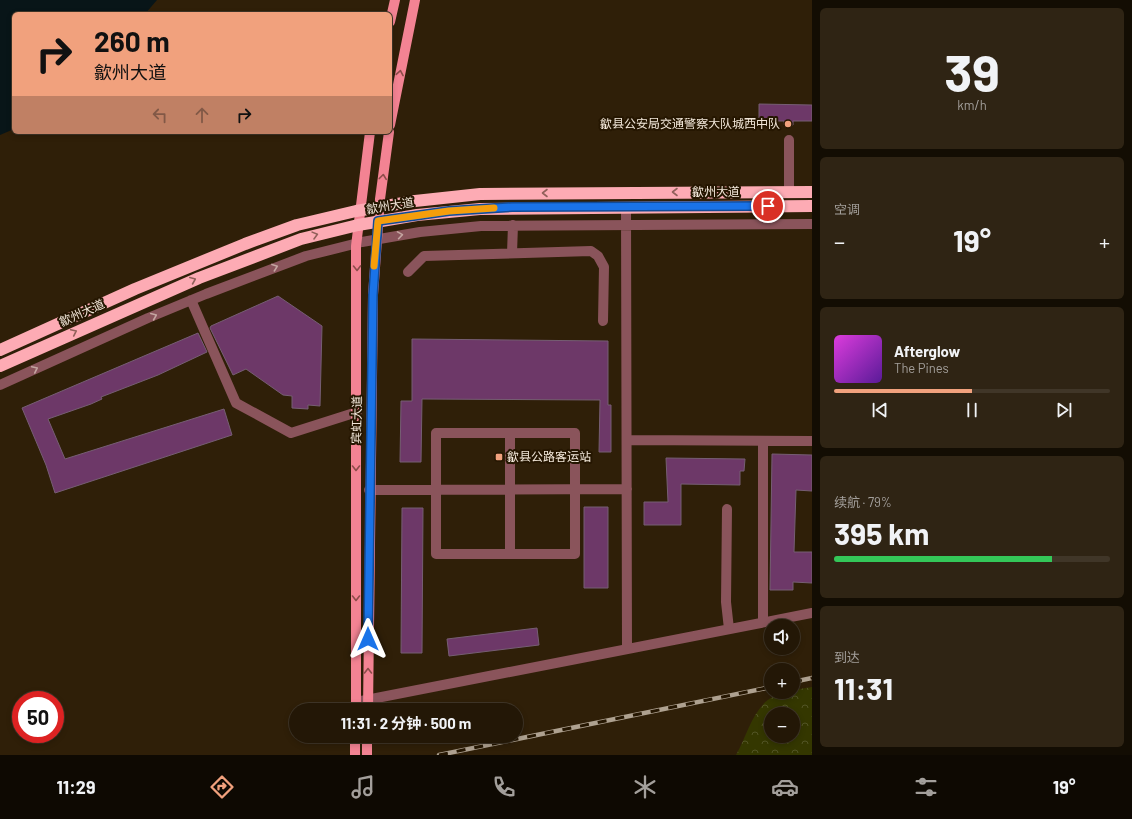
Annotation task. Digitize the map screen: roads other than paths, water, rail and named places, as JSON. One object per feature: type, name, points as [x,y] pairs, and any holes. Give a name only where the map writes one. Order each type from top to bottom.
[{"type":"highway","name":"歙州大道","points":[[0,350],[135,289],[237,247],[297,225],[379,206],[447,197],[505,193],[812,192]]},
{"type":"highway","name":"歙州大道","points":[[0,366],[141,302],[206,275],[301,239],[378,221],[417,215],[480,209],[626,206],[812,206]]},
{"type":"main road","points":[[392,13],[395,0]]},
{"type":"main road","points":[[392,115],[415,0]]},
{"type":"main road","name":"宾虹大道","points":[[356,703],[357,243],[370,134]]},
{"type":"main road","name":"宾虹大道","points":[[368,703],[369,490],[373,295],[379,206],[389,134]]},
{"type":"main road","points":[[355,743],[355,755]]},
{"type":"main road","points":[[367,743],[367,755]]},
{"type":"street","points":[[789,140],[789,192]]},
{"type":"street","points":[[626,206],[627,649]]},
{"type":"street","points":[[0,386],[191,300],[306,256],[376,239],[451,229],[513,225],[812,224]]},
{"type":"street","points":[[512,253],[513,225]]},
{"type":"street","points":[[408,272],[424,256],[591,251],[595,253],[604,267],[603,321]]},
{"type":"street","points":[[191,300],[236,403],[291,433],[357,412]]},
{"type":"street","points":[[436,433],[510,433],[575,433],[576,554],[436,554],[436,433]]},
{"type":"street","points":[[510,433],[510,554]]},
{"type":"street","points":[[627,440],[812,441]]},
{"type":"street","points":[[763,441],[763,622]]},
{"type":"street","points":[[369,490],[627,489]]},
{"type":"street","points":[[727,509],[726,602],[729,629]]},
{"type":"street","points":[[377,703],[627,649],[812,613]]},
{"type":"railway","points":[[800,681],[812,678]]},
{"type":"railway","points":[[439,755],[764,688]]},
{"type":"place","name":"歙县公安局交通警察大队城西中队","points":[[788,124]]},
{"type":"place","name":"歙县公路客运站","points":[[499,457]]}]
